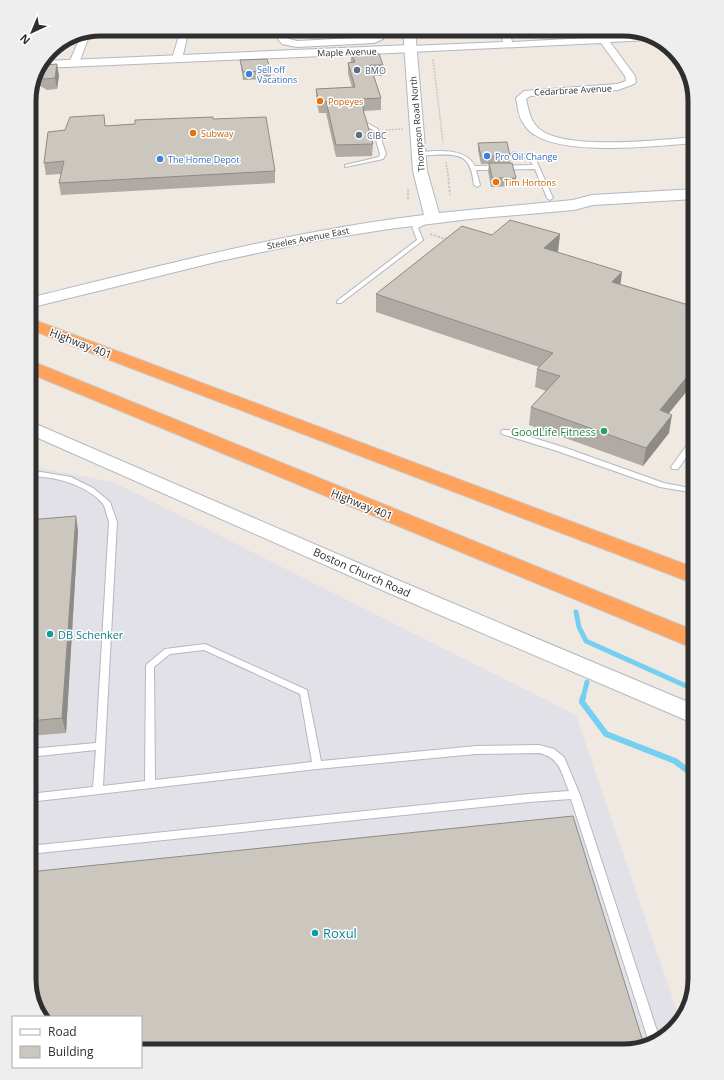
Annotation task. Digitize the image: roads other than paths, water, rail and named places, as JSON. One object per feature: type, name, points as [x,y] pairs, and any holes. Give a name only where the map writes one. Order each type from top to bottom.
[{"type":"highway","name":"Highway 401","points":[[36,326],[688,573]]},
{"type":"highway","name":"Highway 401","points":[[36,369],[688,637]]},
{"type":"main road","name":"Thompson Road North","points":[[409,36],[420,172],[431,213]]},
{"type":"main road","name":"Steeles Avenue East","points":[[431,213],[574,205],[592,200],[688,194]]},
{"type":"main road","name":"Steeles Avenue East","points":[[42,293],[319,235],[490,202],[569,196],[592,200]]},
{"type":"street","points":[[177,59],[183,36]]},
{"type":"street","points":[[282,36],[282,39],[285,42],[297,44],[374,40],[380,36]]},
{"type":"street","points":[[506,36],[508,45]]},
{"type":"street","points":[[74,63],[84,38]]},
{"type":"street","name":"Maple Avenue","points":[[47,65],[508,45],[639,38]]},
{"type":"street","name":"Cedarbrae Avenue","points":[[604,40],[630,76],[631,82],[618,87],[527,93],[521,98],[527,122],[537,131],[553,139],[573,144],[595,145],[688,140]]},
{"type":"street","name":"Boston Church Road","points":[[36,430],[399,589],[688,712]]},
{"type":"lane","points":[[347,166],[381,158],[383,154],[375,130],[373,127],[367,126]]},
{"type":"lane","points":[[419,154],[445,154],[460,156],[468,160],[473,168],[477,184]]},
{"type":"lane","points":[[514,154],[530,157],[550,198]]},
{"type":"lane","points":[[473,168],[536,167]]},
{"type":"lane","points":[[340,302],[420,240],[415,228],[431,213]]},
{"type":"lane","points":[[504,432],[560,449],[663,485],[688,490]]},
{"type":"lane","points":[[675,467],[688,449]]},
{"type":"lane","points":[[36,474],[68,479],[90,490],[107,504],[113,522],[98,791]]},
{"type":"lane","points":[[150,785],[150,666],[168,651],[205,647],[304,692],[318,765]]},
{"type":"lane","points":[[36,752],[101,746]]},
{"type":"lane","points":[[36,797],[318,765],[476,750],[540,749],[551,752],[561,760],[575,795],[653,1036]]},
{"type":"lane","points":[[36,849],[521,798],[575,795]]},
{"type":"waterway","points":[[576,612],[579,627],[586,641],[688,687]]},
{"type":"waterway","points":[[583,698],[587,682]]},
{"type":"waterway","points":[[583,697],[582,702],[606,734],[675,761],[688,771]]},
{"type":"place","name":"BMO","points":[[357,70]]},
{"type":"place","name":"Sell off Vacations","points":[[249,74]]},
{"type":"place","name":"Popeyes","points":[[320,101]]},
{"type":"place","name":"Subway","points":[[193,133]]},
{"type":"place","name":"CIBC","points":[[359,135]]},
{"type":"place","name":"Pro Oil Change","points":[[487,156]]},
{"type":"place","name":"The Home Depot","points":[[160,159]]},
{"type":"place","name":"Tim Hortons","points":[[496,182]]},
{"type":"place","name":"GoodLife Fitness","points":[[604,431]]},
{"type":"place","name":"DB Schenker","points":[[50,634]]},
{"type":"place","name":"Roxul","points":[[315,933]]}]
